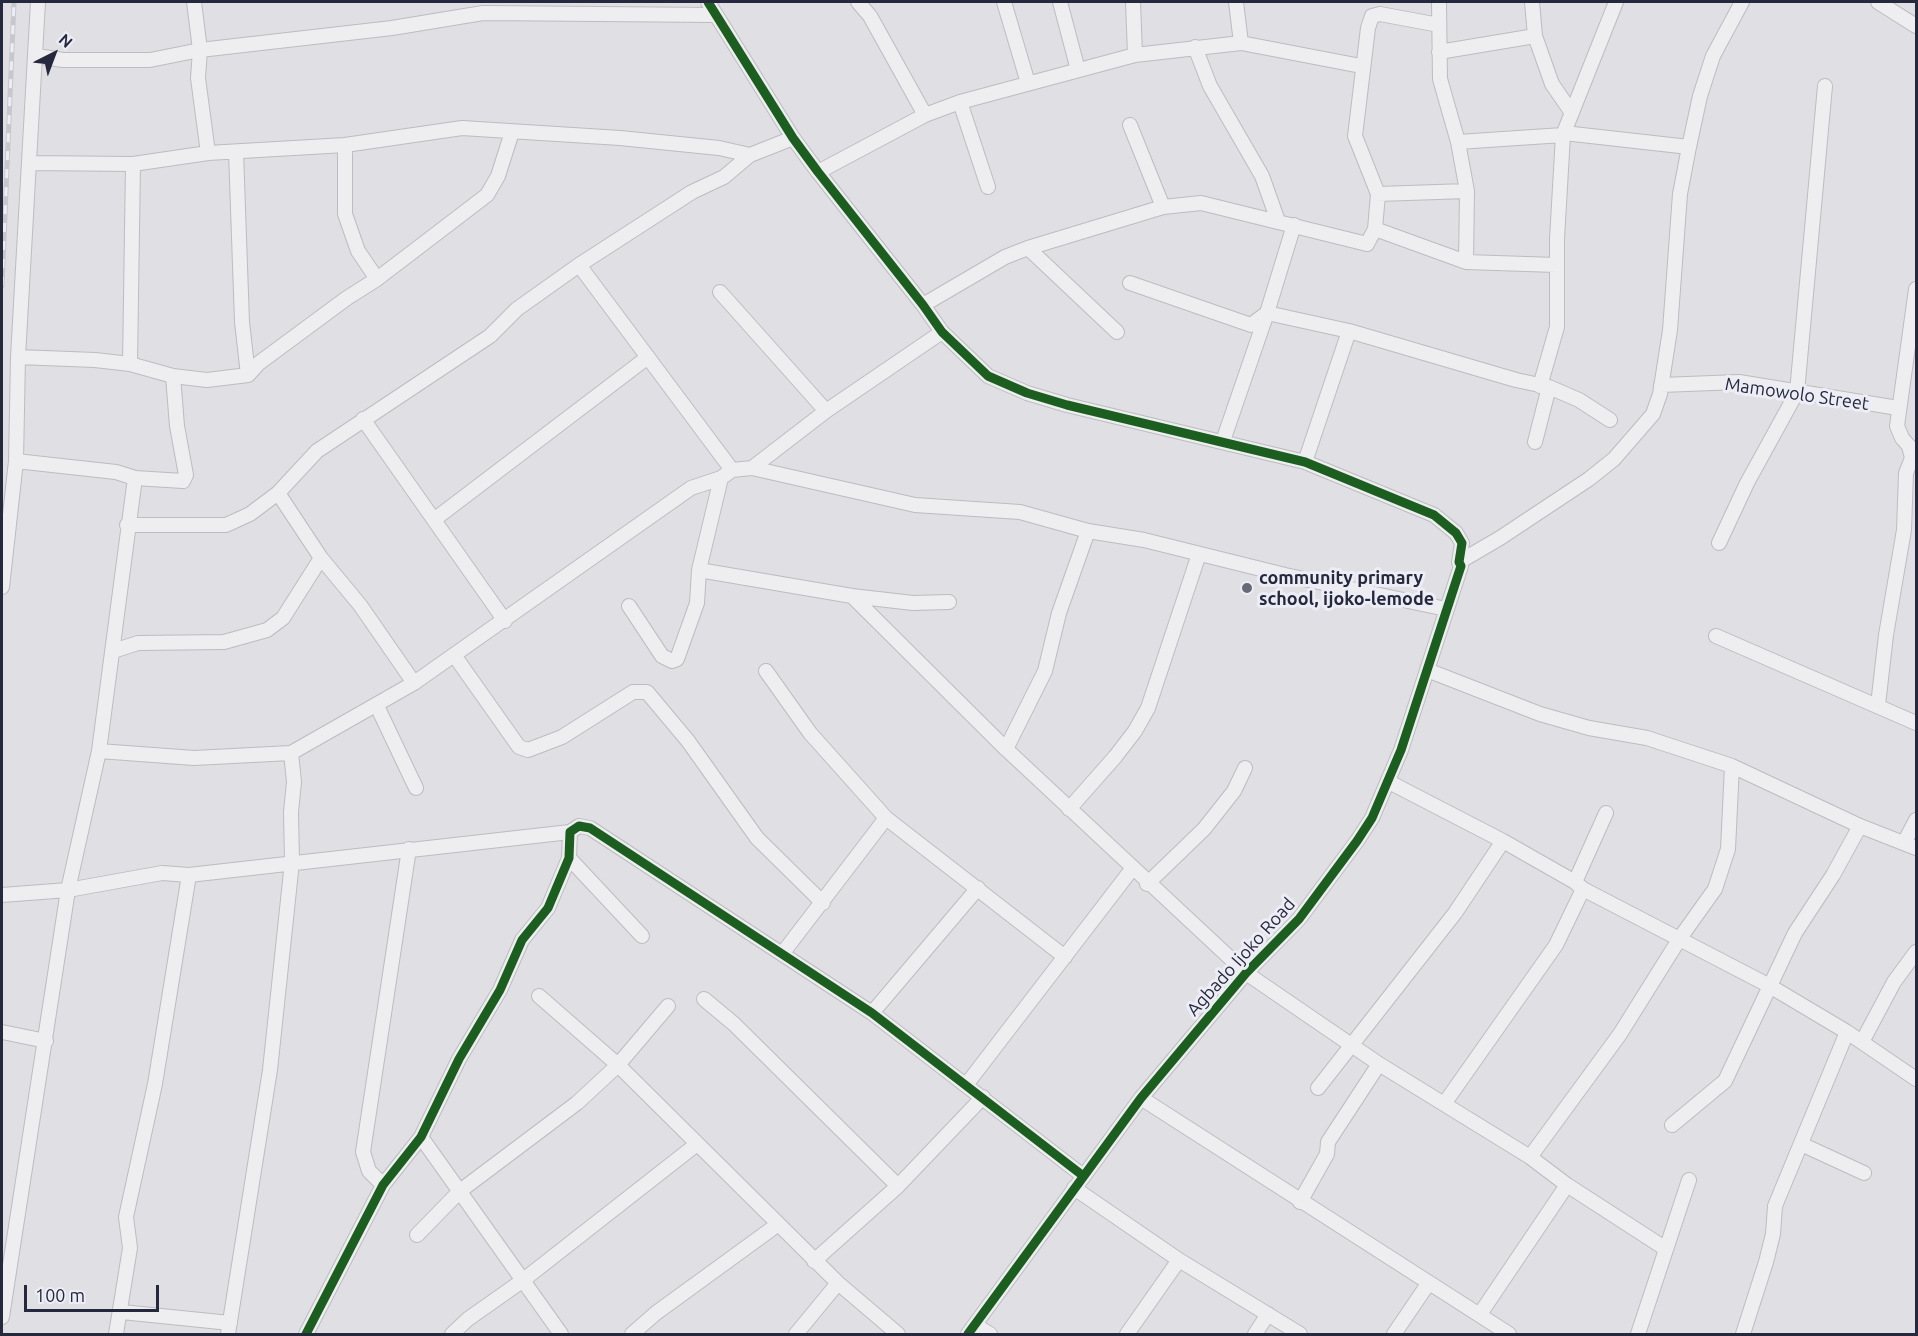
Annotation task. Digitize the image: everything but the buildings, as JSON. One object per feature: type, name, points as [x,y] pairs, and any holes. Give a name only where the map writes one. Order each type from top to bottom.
[{"type":"street","points":[[2,587],[16,461],[18,357],[37,56],[38,2]]},
{"type":"street","points":[[194,2],[200,50],[198,78],[208,153]]},
{"type":"street","points":[[708,2],[793,138],[818,172],[942,332],[975,366],[1003,384],[1067,405],[1305,462],[1349,331]]},
{"type":"street","points":[[858,2],[870,16],[925,115]]},
{"type":"street","points":[[1004,2],[1029,83]]},
{"type":"street","points":[[1060,2],[1078,70]]},
{"type":"street","points":[[1133,2],[1135,55]]},
{"type":"street","points":[[1236,2],[1241,44]]},
{"type":"street","points":[[1439,2],[1440,79],[1458,142],[1467,190],[1466,262]]},
{"type":"street","points":[[1532,2],[1534,36],[1552,84],[1572,113]]},
{"type":"street","points":[[1535,442],[1557,327],[1556,265],[1564,134],[1616,2]]},
{"type":"street","points":[[1459,562],[1500,538],[1614,459],[1653,414],[1661,385],[1670,330],[1680,194],[1700,96],[1713,56],[1742,2]]},
{"type":"street","points":[[1878,2],[1917,26]]},
{"type":"street","points":[[37,56],[63,60],[137,61],[200,50],[392,28],[483,13],[648,8],[715,15]]},
{"type":"street","points":[[923,305],[1005,257],[1163,207],[1201,203],[1367,244],[1375,229],[1378,194],[1355,136],[1361,66],[1372,16],[1380,14],[1439,25]]},
{"type":"street","points":[[1439,52],[1534,36]]},
{"type":"street","points":[[818,172],[925,115],[960,102],[1135,55],[1241,44],[1361,66]]},
{"type":"street","points":[[1196,47],[1210,86],[1262,176],[1278,221]]},
{"type":"street","points":[[1719,543],[1747,483],[1797,392],[1825,86]]},
{"type":"street","points":[[960,102],[988,187]]},
{"type":"street","points":[[1130,125],[1163,207]]},
{"type":"street","points":[[30,163],[133,164],[208,153],[345,145],[462,129],[719,148],[750,155]]},
{"type":"street","points":[[18,357],[95,360],[130,364],[173,376],[217,380],[249,375],[259,363],[347,298],[377,279],[487,195],[498,176],[512,132]]},
{"type":"street","points":[[1458,142],[1564,134],[1689,147]]},
{"type":"street","points":[[127,525],[226,525],[250,514],[278,493],[317,451],[490,336],[517,309],[579,265],[692,192],[724,177],[750,155],[793,138]]},
{"type":"street","points":[[345,145],[345,214],[358,251],[377,279]]},
{"type":"street","points":[[236,152],[242,322],[249,375]]},
{"type":"street","points":[[130,364],[133,164]]},
{"type":"street","points":[[1378,194],[1467,190]]},
{"type":"street","points":[[1223,441],[1268,313],[1293,225]]},
{"type":"street","points":[[1375,229],[1466,262],[1556,265]]},
{"type":"street","points":[[1028,248],[1118,332]]},
{"type":"street","points":[[579,265],[648,357],[727,474]]},
{"type":"street","points":[[1130,283],[1251,325],[1268,313],[1349,331],[1544,387],[1579,400],[1610,420]]},
{"type":"street","points":[[1878,705],[1886,635],[1904,530],[1906,473],[1912,458],[1910,446],[1902,438],[1897,426],[1917,289]]},
{"type":"street","points":[[720,292],[826,411]]},
{"type":"street","points":[[99,752],[194,758],[291,753],[360,711],[377,706],[414,683],[505,621],[562,576],[691,488],[727,474],[752,468],[826,411],[942,332]]},
{"type":"street","points":[[435,519],[648,357]]},
{"type":"street","points":[[16,461],[116,472],[135,478],[183,481],[186,475],[177,426],[173,376]]},
{"type":"street","name":"Mamowolo Street","points":[[1661,385],[1739,382],[1898,408]]},
{"type":"street","points":[[363,419],[505,621]]},
{"type":"street","name":"Agbado Ijoko Road","points":[[972,1330],[1082,1175],[1141,1098],[1246,973],[1321,892],[1372,818],[1389,782],[1461,566],[1459,562],[1462,543],[1456,533],[1434,515],[1305,462]]},
{"type":"street","points":[[752,468],[915,505],[1020,512],[1088,531],[1144,540],[1446,609]]},
{"type":"street","points":[[629,606],[662,656],[672,661],[677,659],[696,603],[699,570],[727,474]]},
{"type":"street","points":[[2,1317],[7,1242],[46,1041],[68,890],[99,752],[127,525],[135,478]]},
{"type":"street","points":[[278,493],[321,558],[360,605],[414,683]]},
{"type":"street","points":[[1006,748],[1045,671],[1059,613],[1088,531]]},
{"type":"street","points":[[1069,809],[1115,757],[1135,731],[1148,708],[1199,554]]},
{"type":"street","points":[[112,651],[138,643],[224,642],[267,630],[284,618],[321,558]]},
{"type":"street","points":[[699,570],[852,596],[913,603],[949,602]]},
{"type":"street","points":[[852,596],[1069,809],[1246,973],[1379,1064],[1530,1157],[1567,1185],[1666,1249]]},
{"type":"street","points":[[1716,636],[1917,723]]},
{"type":"street","points":[[454,655],[519,747],[528,750],[562,737],[633,692],[647,692],[688,741],[757,838],[823,903]]},
{"type":"street","points":[[1427,670],[1540,714],[1589,728],[1647,738],[1732,765],[1860,826],[1910,846],[1917,820]]},
{"type":"street","points":[[766,671],[810,733],[886,818],[1065,957]]},
{"type":"street","points":[[377,706],[416,788]]},
{"type":"street","points":[[122,1312],[229,1329],[270,1070],[292,862],[291,812],[294,782],[291,753]]},
{"type":"street","points":[[1530,1157],[1620,1034],[1680,938],[1715,889],[1728,849],[1732,765]]},
{"type":"street","points":[[1148,884],[1204,828],[1234,791],[1245,768]]},
{"type":"street","points":[[1389,782],[1503,841],[1579,885],[1768,986],[1847,1032],[1917,1078]]},
{"type":"street","points":[[1444,1104],[1556,945],[1606,813]]},
{"type":"street","points":[[782,954],[886,818]]},
{"type":"street","points":[[2,895],[68,890],[162,873],[189,875],[570,832],[579,826],[590,828],[872,1013],[1082,1175]]},
{"type":"street","points":[[1672,1125],[1725,1081],[1795,933],[1833,875],[1860,826]]},
{"type":"street","points":[[306,1335],[383,1185],[421,1137],[459,1059],[500,990],[522,940],[548,908],[569,858],[570,832]]},
{"type":"street","points":[[1318,1088],[1455,913],[1503,841]]},
{"type":"street","points":[[383,1185],[369,1171],[363,1152],[409,849]]},
{"type":"street","points":[[569,858],[642,936]]},
{"type":"street","points":[[966,1085],[1132,869]]},
{"type":"street","points":[[116,1335],[122,1312],[123,1280],[130,1248],[126,1217],[154,1084],[189,875]]},
{"type":"street","points":[[872,1013],[978,888]]},
{"type":"street","points":[[1862,1042],[1894,982],[1917,952]]},
{"type":"street","points":[[540,996],[618,1065],[814,1261],[898,1335]]},
{"type":"street","points":[[704,999],[734,1024],[898,1186]]},
{"type":"street","points":[[417,1235],[460,1191],[577,1103],[618,1065],[668,1005]]},
{"type":"street","points":[[2,1032],[46,1041]]},
{"type":"street","points":[[1743,1335],[1773,1234],[1775,1206],[1847,1032]]},
{"type":"street","points":[[1300,1202],[1328,1154],[1328,1142],[1379,1064]]},
{"type":"street","points":[[814,1261],[898,1186],[983,1097]]},
{"type":"street","points":[[1141,1098],[1428,1284],[1480,1314],[1509,1335]]},
{"type":"street","points":[[421,1137],[561,1335]]},
{"type":"street","points":[[452,1335],[468,1319],[522,1281],[697,1144]]},
{"type":"street","points":[[1801,1144],[1864,1173]]},
{"type":"street","points":[[1638,1335],[1689,1180]]},
{"type":"street","points":[[1480,1314],[1567,1185]]},
{"type":"street","points":[[1074,1188],[1179,1260],[1300,1335]]},
{"type":"street","points":[[632,1335],[656,1313],[777,1225]]},
{"type":"street","points":[[1127,1335],[1179,1260]]},
{"type":"street","points":[[796,1335],[838,1283]]},
{"type":"street","points":[[1394,1335],[1428,1284]]},
{"type":"street","points":[[1255,1335],[1268,1314]]},
{"type":"street","points":[[972,1330],[990,1335]]},
{"type":"railway","points":[[2,286],[14,2]]},
{"type":"cycle path","points":[[708,2],[793,138],[818,172],[942,332],[988,376],[1027,393],[1067,405],[1305,462],[1434,515],[1456,533],[1462,543],[1459,562],[1461,566],[1401,750],[1372,818],[1299,919],[1246,973],[1141,1098],[968,1334]]},
{"type":"cycle path","points":[[306,1334],[383,1185],[421,1137],[459,1059],[500,990],[522,940],[548,908],[569,858],[570,832],[579,826],[590,828],[872,1013],[1082,1175]]},
{"type":"place","name":"community primary school, ijoko-lemode","points":[[1247,588]]}]
